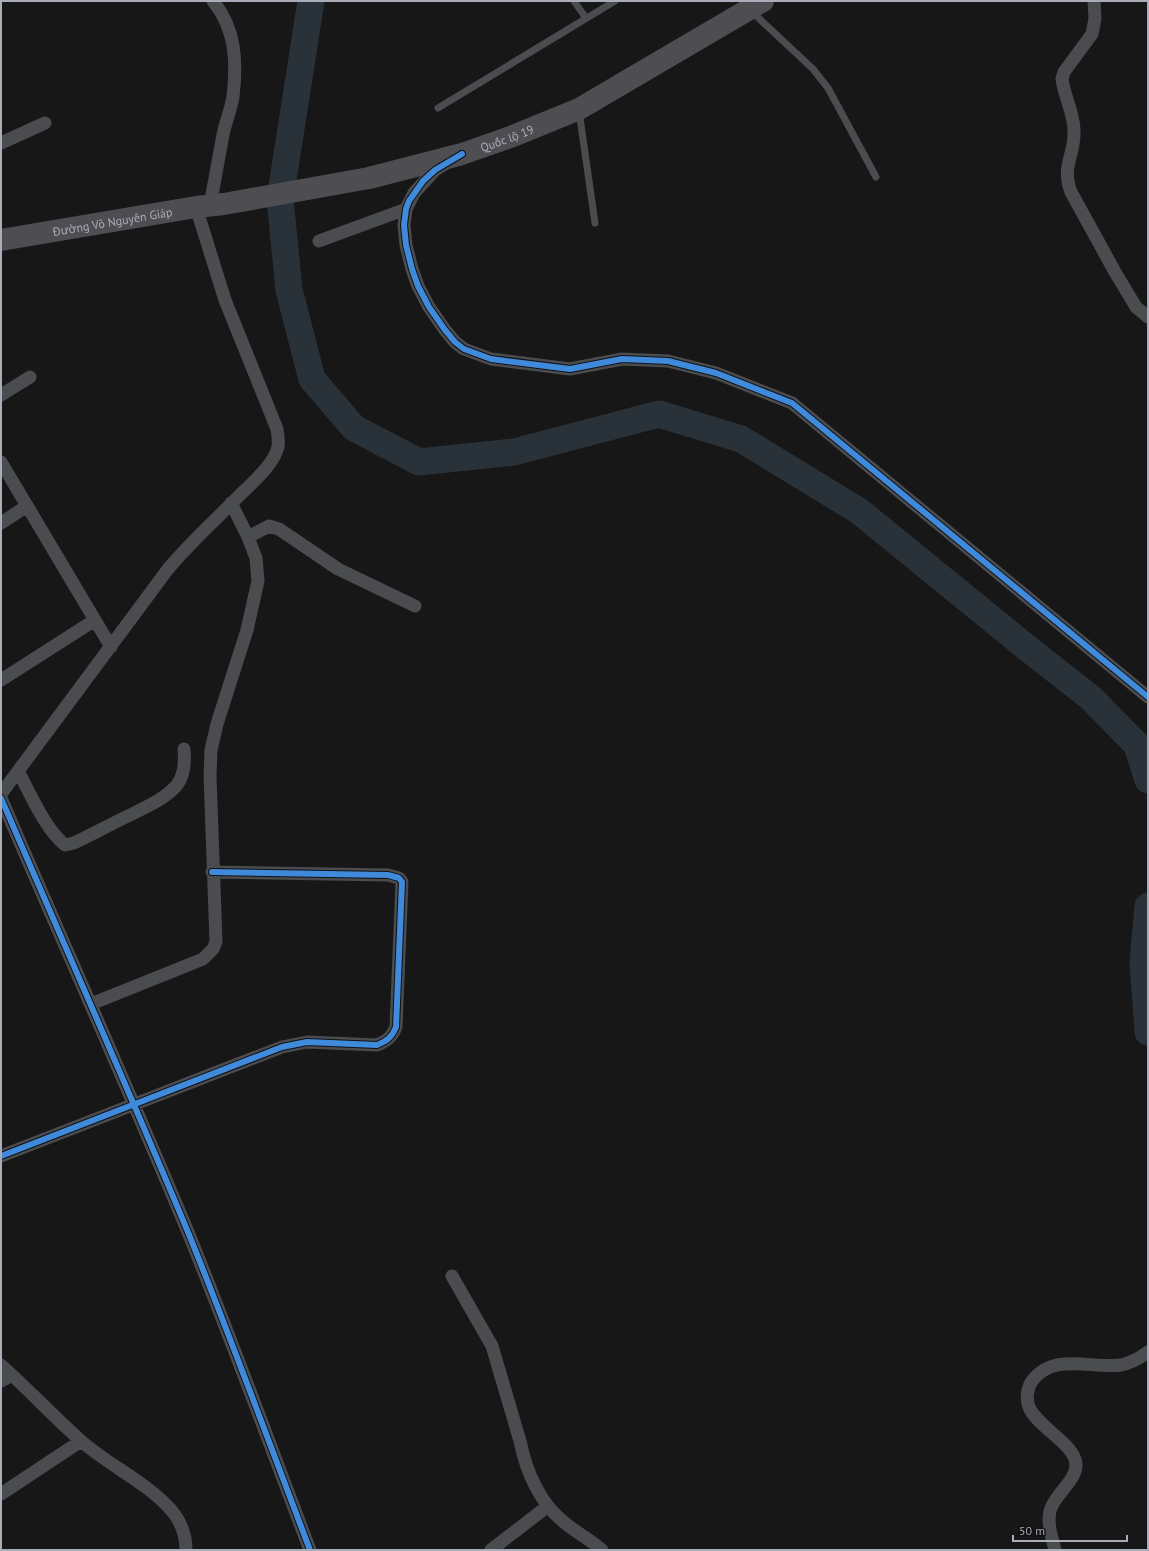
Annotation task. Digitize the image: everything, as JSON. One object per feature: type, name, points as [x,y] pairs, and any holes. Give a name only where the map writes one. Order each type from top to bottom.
[{"type":"highway","name":"Quốc lộ 19","points":[[210,206],[369,178],[462,154],[513,136],[579,109],[757,5]]},
{"type":"highway","name":"Đường Võ Nguyên Giáp","points":[[1,240],[210,206]]},
{"type":"street","points":[[1,794],[178,558],[266,466],[278,448],[279,439],[277,429],[225,300],[210,206],[224,130],[232,98],[234,61],[232,34],[227,22],[213,1]]},
{"type":"street","points":[[1094,1],[1095,19],[1092,34],[1069,64],[1062,79],[1074,129],[1074,140],[1066,174],[1067,181],[1071,192],[1115,272],[1136,307],[1148,317]]},
{"type":"street","points":[[1,143],[45,122]]},
{"type":"street","points":[[462,154],[435,170],[423,181],[414,193],[406,209],[404,225],[406,245],[418,286],[445,330],[455,342],[464,349],[491,359],[570,369],[622,359],[668,361],[716,373],[792,403],[1148,697]]},
{"type":"street","points":[[319,241],[406,209]]},
{"type":"street","points":[[1,395],[30,377]]},
{"type":"street","points":[[1,462],[111,647]]},
{"type":"street","points":[[91,1004],[194,963],[208,955],[216,942],[212,872],[210,776],[211,750],[217,724],[247,630],[258,581],[256,558],[248,537],[231,503]]},
{"type":"street","points":[[1,523],[27,506]]},
{"type":"street","points":[[248,537],[269,526],[274,526],[338,569],[415,606]]},
{"type":"street","points":[[1,680],[95,620]]},
{"type":"street","points":[[18,771],[48,825],[64,845],[74,843],[151,804],[169,793],[178,784],[182,774],[185,761],[184,749]]},
{"type":"street","points":[[1,798],[134,1105],[234,1349],[310,1550]]},
{"type":"street","points":[[1,1156],[295,1043],[307,1042],[377,1045],[389,1039],[393,1035],[396,1027],[402,882],[399,878],[388,875],[212,872]]},
{"type":"street","points":[[452,1276],[492,1346],[532,1479],[548,1506],[564,1523],[602,1550]]},
{"type":"street","points":[[1055,1550],[1049,1524],[1050,1512],[1057,1497],[1072,1479],[1075,1473],[1076,1465],[1075,1459],[1068,1448],[1034,1416],[1029,1408],[1027,1396],[1029,1384],[1040,1372],[1064,1363],[1121,1365],[1133,1361],[1148,1352]]},
{"type":"street","points":[[1,1365],[81,1441],[159,1498],[172,1512],[183,1528],[186,1550]]},
{"type":"street","points":[[1,1382],[12,1375]]},
{"type":"street","points":[[1,1494],[81,1441]]},
{"type":"street","points":[[491,1550],[548,1506]]},
{"type":"lane","points":[[574,1],[586,18]]},
{"type":"lane","points":[[438,108],[615,1]]},
{"type":"lane","points":[[757,5],[828,88],[876,177]]},
{"type":"lane","points":[[579,109],[595,223]]},
{"type":"waterway","points":[[311,1],[280,199],[289,290],[312,379],[354,428],[419,462],[514,452],[659,414],[741,439],[859,511],[1091,698],[1137,745],[1148,780]]},
{"type":"waterway","points":[[1148,906],[1143,962],[1148,1032]]},
{"type":"cycle path","points":[[462,154],[435,170],[423,181],[409,201],[406,209],[404,225],[406,245],[418,286],[429,307],[455,342],[464,349],[491,359],[570,369],[622,359],[668,361],[716,373],[792,403],[1148,697]]},
{"type":"cycle path","points":[[1,798],[190,1237],[310,1550]]},
{"type":"cycle path","points":[[1,1156],[282,1047],[307,1042],[377,1045],[391,1036],[396,1027],[402,882],[399,878],[388,875],[212,872]]}]
